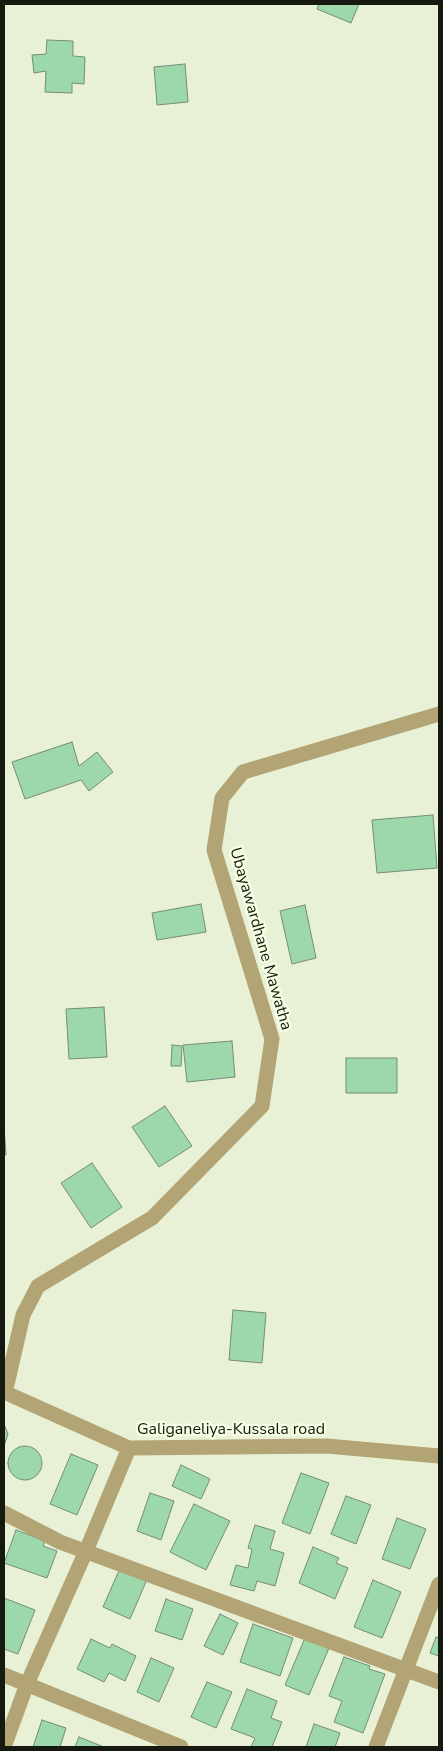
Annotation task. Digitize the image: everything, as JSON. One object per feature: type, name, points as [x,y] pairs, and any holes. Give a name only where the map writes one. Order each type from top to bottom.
[{"type":"street","name":"Ubayawardhane Mawatha","points":[[4,1393],[23,1315],[38,1286],[152,1218],[262,1106],[272,1039],[214,850],[222,798],[243,772],[439,714]]},
{"type":"street","name":"Galiganeliya-Kussala road","points":[[4,1393],[129,1448],[328,1446],[439,1456]]},
{"type":"street","points":[[4,1746],[27,1684],[129,1448]]},
{"type":"street","points":[[4,1513],[60,1542],[439,1682]]},
{"type":"street","points":[[376,1747],[439,1584]]},
{"type":"street","points":[[4,1675],[181,1747]]},
{"type":"building","points":[[319,4],[359,4],[351,23],[317,9]]},
{"type":"building","points":[[47,40],[73,41],[73,56],[85,57],[84,84],[72,83],[72,93],[45,92],[46,71],[34,73],[32,55],[46,54]]},
{"type":"building","points":[[185,64],[188,102],[157,105],[154,67]]},
{"type":"building","points":[[72,742],[79,766],[97,752],[113,772],[89,791],[81,780],[25,799],[12,762]]},
{"type":"building","points":[[433,815],[437,868],[377,873],[372,820]]},
{"type":"building","points":[[201,904],[206,932],[157,940],[152,913]]},
{"type":"building","points":[[305,905],[316,958],[292,964],[280,911]]},
{"type":"building","points":[[104,1007],[107,1057],[69,1059],[66,1009]]},
{"type":"building","points":[[232,1041],[235,1077],[187,1082],[183,1045]]},
{"type":"building","points":[[172,1045],[182,1046],[181,1066],[171,1066]]},
{"type":"building","points":[[346,1058],[397,1058],[397,1093],[346,1093]]},
{"type":"building","points":[[165,1106],[192,1146],[159,1167],[132,1127]]},
{"type":"building","points":[[4,1126],[6,1155],[4,1155]]},
{"type":"building","points":[[92,1163],[122,1207],[91,1228],[61,1183]]},
{"type":"building","points":[[233,1310],[266,1313],[262,1363],[229,1360]]},
{"type":"building","points":[[4,1424],[8,1434],[4,1446]]},
{"type":"building","points":[[25,1446],[37,1451],[42,1463],[37,1475],[25,1480],[13,1475],[8,1463],[13,1451]]},
{"type":"building","points":[[71,1454],[98,1465],[77,1515],[50,1504]]},
{"type":"building","points":[[181,1465],[210,1479],[201,1499],[172,1486]]},
{"type":"building","points":[[301,1473],[329,1483],[310,1534],[282,1523]]},
{"type":"building","points":[[150,1493],[174,1501],[161,1540],[137,1531]]},
{"type":"building","points":[[346,1496],[371,1505],[356,1544],[331,1534]]},
{"type":"building","points":[[194,1504],[230,1521],[206,1570],[170,1552]]},
{"type":"building","points":[[397,1518],[426,1529],[410,1569],[382,1559]]},
{"type":"building","points":[[255,1525],[275,1531],[270,1549],[284,1553],[275,1586],[257,1581],[254,1591],[230,1585],[236,1565],[248,1568],[252,1549],[248,1548]]},
{"type":"building","points":[[16,1530],[45,1541],[43,1546],[57,1551],[47,1578],[4,1563]]},
{"type":"building","points":[[313,1547],[339,1558],[336,1563],[348,1568],[335,1599],[299,1583]]},
{"type":"building","points":[[121,1566],[148,1577],[130,1619],[103,1607]]},
{"type":"building","points":[[373,1580],[401,1592],[382,1638],[354,1627]]},
{"type":"building","points":[[4,1598],[35,1610],[18,1654],[4,1649]]},
{"type":"building","points":[[166,1599],[193,1609],[182,1640],[155,1631]]},
{"type":"building","points":[[220,1614],[238,1623],[223,1655],[204,1646]]},
{"type":"building","points":[[253,1624],[293,1638],[280,1676],[240,1662]]},
{"type":"building","points":[[436,1637],[439,1638],[439,1656],[430,1653]]},
{"type":"building","points":[[305,1638],[329,1648],[309,1695],[285,1685]]},
{"type":"building","points":[[91,1639],[110,1648],[112,1644],[136,1656],[125,1681],[109,1673],[104,1682],[77,1669]]},
{"type":"building","points":[[344,1657],[370,1666],[369,1669],[385,1674],[363,1733],[334,1722],[342,1701],[329,1696]]},
{"type":"building","points":[[151,1658],[174,1668],[159,1702],[137,1692]]},
{"type":"building","points":[[207,1682],[232,1692],[216,1728],[191,1717]]},
{"type":"building","points":[[247,1689],[277,1701],[271,1718],[282,1722],[272,1747],[251,1747],[255,1738],[231,1729]]},
{"type":"building","points":[[42,1720],[66,1728],[60,1747],[33,1747]]},
{"type":"building","points":[[314,1724],[340,1733],[335,1747],[306,1747]]},
{"type":"building","points":[[79,1737],[104,1747],[75,1747]]}]
